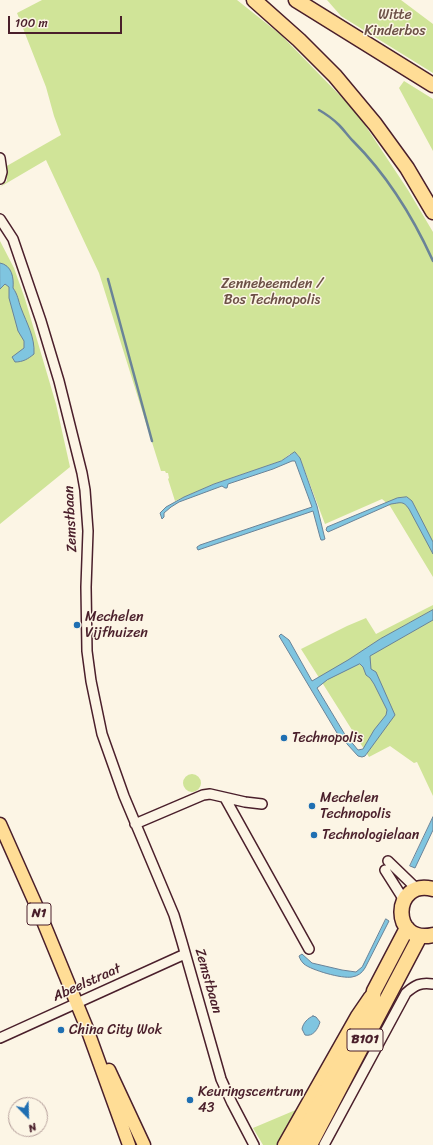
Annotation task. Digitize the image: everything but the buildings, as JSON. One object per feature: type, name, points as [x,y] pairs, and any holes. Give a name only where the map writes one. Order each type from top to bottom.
[{"type":"highway","points":[[254,0],[300,40],[334,76],[375,124],[407,168],[433,212]]},
{"type":"highway","points":[[296,0],[433,85]]},
{"type":"highway","points":[[407,928],[401,910],[404,900],[407,895],[428,886]]},
{"type":"highway","name":"B101","points":[[297,1145],[363,1022],[372,1001],[374,991],[407,928],[416,935],[427,935],[310,1145]]},
{"type":"main road","name":"N1","points":[[0,824],[40,914],[76,1004],[124,1115],[144,1145]]},
{"type":"main road","name":"B101","points":[[284,1145],[357,1016],[374,991]]},
{"type":"main road","name":"N1","points":[[124,1115],[129,1145]]},
{"type":"street","points":[[0,158],[2,172],[0,179]]},
{"type":"street","name":"Zemstbaan","points":[[0,219],[13,239],[39,314],[59,381],[81,466],[85,490],[88,531],[85,615],[88,664],[94,701],[106,745],[118,782],[168,900],[186,954],[221,1079],[254,1145]]},
{"type":"street","points":[[135,824],[203,795],[210,794],[262,804]]},
{"type":"street","points":[[225,798],[309,949]]},
{"type":"street","points":[[404,900],[386,865],[428,886]]},
{"type":"street","name":"Abeelstraat","points":[[0,1038],[186,954]]},
{"type":"street","points":[[324,1145],[406,993],[415,985],[424,983],[433,984]]},
{"type":"green space","name":"Zennebeemden / Bos Technopolis","points":[[42,0],[237,0],[281,35],[357,113],[408,190],[433,232],[433,577],[390,506],[382,499],[325,524],[300,458],[297,454],[290,454],[281,461],[214,484],[175,501],[168,479],[168,473],[161,471],[99,273],[46,160],[0,187],[7,181],[5,167],[61,135],[46,87],[17,13]]},
{"type":"green space","name":"Witte Kinderbos","points":[[327,0],[401,0],[433,24],[433,73],[341,16]]},
{"type":"green space","points":[[404,81],[433,99],[433,151],[399,88]]},
{"type":"green space","points":[[0,241],[14,268],[25,299],[56,404],[70,467],[0,524]]},
{"type":"green space","points":[[433,605],[433,796],[417,762],[414,763],[390,746],[369,757],[301,649],[366,618],[376,634]]},
{"type":"green space","points":[[192,774],[198,777],[201,783],[198,789],[192,792],[186,789],[183,783],[186,777]]},
{"type":"green space","points":[[298,1109],[279,1145],[263,1145],[253,1128]]},
{"type":"water","points":[[0,263],[4,264],[10,269],[13,280],[13,288],[30,331],[34,348],[34,354],[27,359],[15,362],[12,357],[24,348],[24,341],[18,331],[9,298],[9,287],[5,284],[0,289]]},
{"type":"water","points":[[295,452],[300,458],[317,506],[325,539],[321,540],[313,511],[198,550],[197,548],[200,545],[312,507],[295,461],[228,484],[227,488],[222,486],[179,502],[164,513],[164,517],[162,519],[160,513],[166,507],[184,497],[214,484],[281,461]]},
{"type":"water","points":[[407,497],[412,501],[433,542],[433,554],[409,509],[403,503],[391,504],[328,532],[326,530],[327,527],[397,498]]},
{"type":"water","points":[[433,610],[433,620],[370,656],[371,669],[376,672],[395,715],[365,756],[362,757],[358,756],[337,733],[279,636],[281,634],[289,640],[312,681],[380,639]],"holes":[[[360,664],[366,675],[374,684],[387,710],[386,715],[374,730],[363,749],[358,750],[344,733],[317,688],[327,680]]]},
{"type":"water","points":[[433,817],[433,830],[415,868],[410,866]]},
{"type":"water","points":[[386,919],[389,921],[365,968],[356,976],[341,977],[320,971],[304,964],[301,961],[299,956],[302,954],[312,963],[356,972],[362,967]]},
{"type":"water","points":[[313,1016],[320,1022],[319,1025],[313,1034],[305,1035],[302,1029],[303,1025]]},
{"type":"waterway","points":[[319,110],[341,127],[388,182],[417,228],[433,261]]},
{"type":"waterway","points":[[108,279],[152,441]]},
{"type":"place","name":"Mechelen Vijfhuizen","points":[[77,625]]},
{"type":"place","name":"Technopolis","points":[[284,738]]},
{"type":"place","name":"Mechelen Technopolis","points":[[312,806]]},
{"type":"place","name":"Technologielaan","points":[[314,835]]},
{"type":"place","name":"China City Wok","points":[[61,1030]]},
{"type":"place","name":"Keuringscentrum 43","points":[[190,1100]]}]
